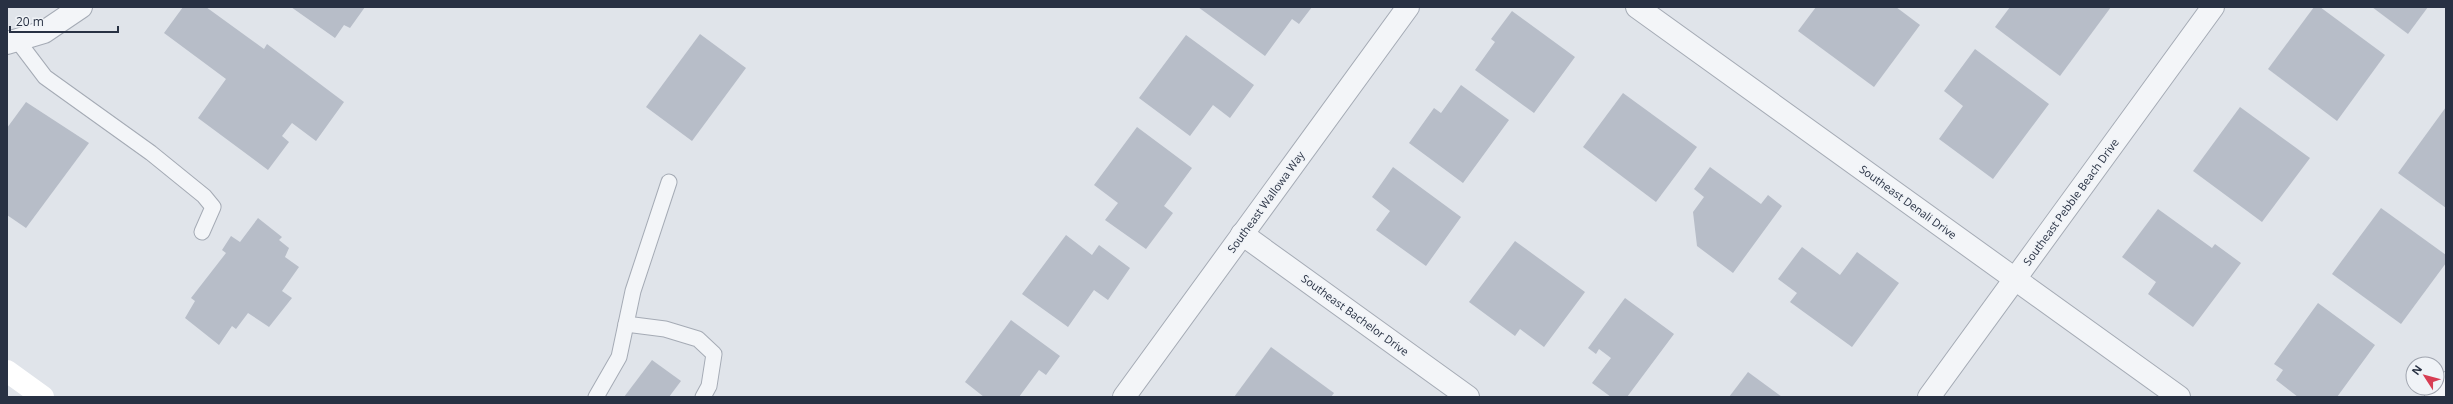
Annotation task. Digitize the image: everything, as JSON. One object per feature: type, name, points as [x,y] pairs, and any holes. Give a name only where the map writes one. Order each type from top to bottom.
[{"type":"street","points":[[12,42],[44,32],[82,7]]},
{"type":"street","name":"Southeast Wallowa Way","points":[[1124,397],[1408,7]]},
{"type":"street","name":"Southeast Denali Drive","points":[[1637,7],[2016,278],[2179,397]]},
{"type":"street","name":"Southeast Pebble Beach Drive","points":[[1929,397],[2212,7]]},
{"type":"street","name":"Southeast Bachelor Drive","points":[[1242,234],[1468,397]]},
{"type":"street","points":[[7,371],[43,397]]},
{"type":"street","points":[[2436,397],[2446,383]]},
{"type":"lane","points":[[12,42],[45,77],[151,154],[204,196],[213,207],[202,232]]},
{"type":"lane","points":[[596,397],[619,357],[633,291],[669,182]]},
{"type":"lane","points":[[626,324],[665,329],[698,339],[714,354],[709,386],[703,397]]},
{"type":"building","points":[[183,7],[206,7],[264,49],[267,44],[344,102],[316,141],[292,123],[282,136],[289,142],[268,170],[198,118],[226,79],[164,33]]},
{"type":"building","points":[[291,7],[365,7],[350,28],[344,25],[335,38]]},
{"type":"building","points":[[1198,7],[1312,7],[1299,24],[1292,19],[1265,56]]},
{"type":"building","points":[[1816,7],[1896,7],[1920,25],[1874,87],[1798,31]]},
{"type":"building","points":[[2010,7],[2111,7],[2060,76],[1995,27]]},
{"type":"building","points":[[2314,7],[2320,7],[2385,55],[2337,121],[2268,69]]},
{"type":"building","points":[[2372,7],[2428,7],[2408,34]]},
{"type":"building","points":[[1512,11],[1575,57],[1534,113],[1475,70],[1495,42],[1491,39]]},
{"type":"building","points":[[700,34],[746,68],[692,141],[646,107]]},
{"type":"building","points":[[1186,35],[1254,85],[1230,118],[1213,105],[1190,136],[1139,98]]},
{"type":"building","points":[[1975,49],[2049,104],[1993,179],[1939,139],[1963,106],[1944,91]]},
{"type":"building","points":[[1461,85],[1509,120],[1463,183],[1409,143],[1434,108],[1441,113]]},
{"type":"building","points":[[1623,93],[1697,147],[1656,202],[1583,147]]},
{"type":"building","points":[[26,102],[89,143],[26,228],[7,215],[7,128]]},
{"type":"building","points":[[2240,107],[2310,158],[2262,222],[2193,171]]},
{"type":"building","points":[[2446,107],[2446,208],[2398,173]]},
{"type":"building","points":[[1137,127],[1192,168],[1164,206],[1173,213],[1146,249],[1105,220],[1118,203],[1094,185]]},
{"type":"building","points":[[1393,167],[1461,217],[1426,266],[1376,230],[1390,211],[1372,197]]},
{"type":"building","points":[[1710,167],[1761,204],[1768,195],[1782,206],[1733,273],[1697,246],[1693,212],[1704,197],[1694,189]]},
{"type":"building","points":[[2381,208],[2446,255],[2446,263],[2401,324],[2332,274]]},
{"type":"building","points":[[2158,209],[2212,248],[2215,244],[2241,263],[2193,327],[2148,294],[2156,282],[2122,257]]},
{"type":"building","points":[[258,218],[282,237],[279,240],[289,248],[285,257],[299,267],[282,291],[292,298],[269,327],[248,313],[236,329],[232,326],[219,345],[185,318],[195,301],[191,298],[226,253],[222,250],[231,236],[240,242]]},
{"type":"building","points":[[1066,235],[1092,255],[1099,245],[1130,268],[1108,300],[1094,290],[1068,327],[1022,294]]},
{"type":"building","points":[[1515,241],[1585,292],[1544,347],[1520,329],[1515,336],[1469,302]]},
{"type":"building","points":[[1802,247],[1840,275],[1857,252],[1899,283],[1852,347],[1790,302],[1797,293],[1778,279]]},
{"type":"building","points":[[1625,298],[1674,334],[1627,397],[1611,397],[1592,383],[1611,358],[1599,349],[1596,354],[1588,348]]},
{"type":"building","points":[[2318,303],[2375,345],[2337,397],[2298,397],[2276,380],[2283,370],[2274,364]]},
{"type":"building","points":[[1011,320],[1060,356],[1046,375],[1039,370],[1019,397],[984,397],[965,382]]},
{"type":"building","points":[[1271,347],[1334,393],[1331,397],[1234,397]]},
{"type":"building","points":[[652,360],[681,381],[669,397],[624,397]]},
{"type":"building","points":[[1748,372],[1782,397],[1729,397]]}]
